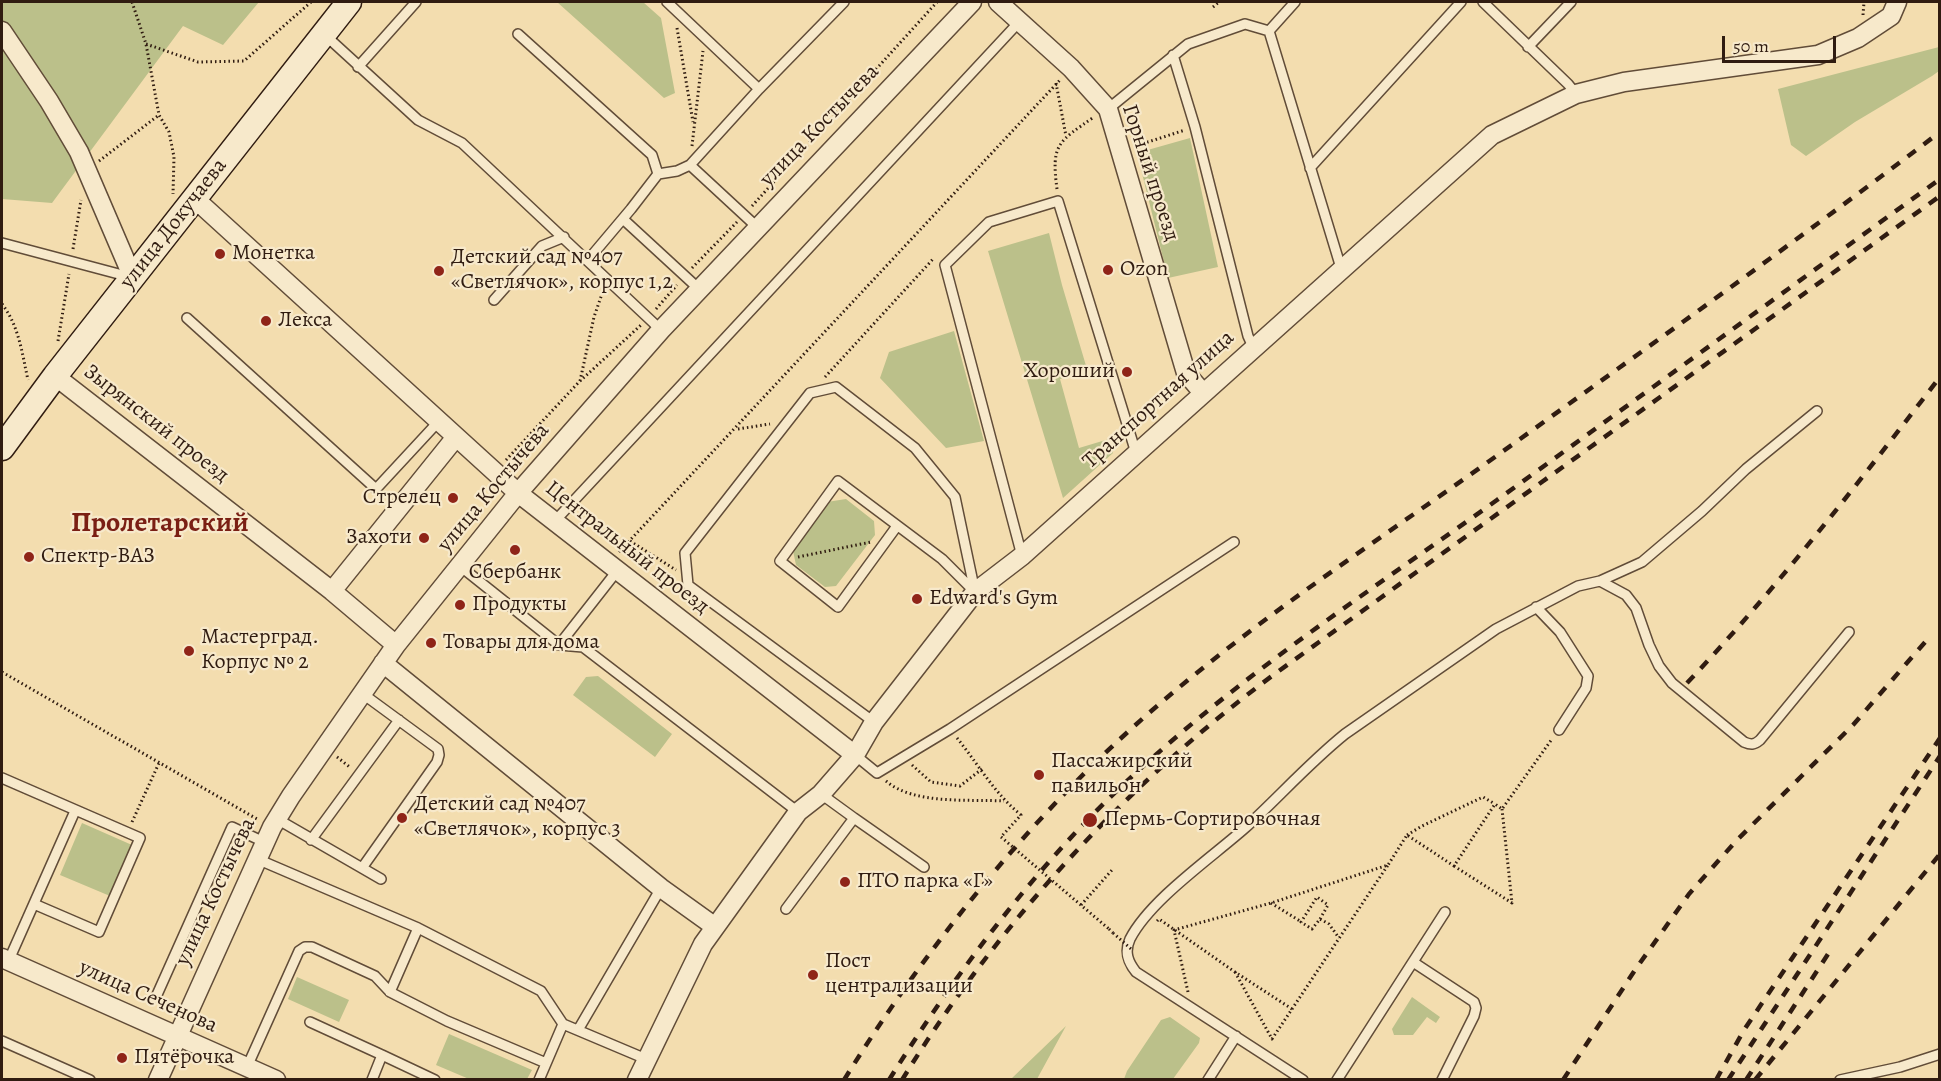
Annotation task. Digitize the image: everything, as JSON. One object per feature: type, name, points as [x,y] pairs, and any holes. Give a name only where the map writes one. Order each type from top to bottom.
[{"type":"main road","name":"улица Докучаева","points":[[2,448],[55,376],[133,278],[184,196],[349,2]]},
{"type":"street","name":"улица Костычева","points":[[158,1080],[271,829],[396,645],[654,324],[699,289],[750,221],[972,2]]},
{"type":"street","name":"Горный проезд","points":[[998,2],[1071,68],[1108,109],[1186,373],[1203,393]]},
{"type":"street","name":"Транспортная улица","points":[[637,1080],[714,926],[798,812],[821,794],[855,755],[874,722],[975,592],[1022,555],[1492,135],[1576,94],[1624,82],[1818,55],[1858,38],[1891,16],[1897,2]]},
{"type":"street","points":[[2,31],[49,101],[79,152],[133,278]]},
{"type":"street","name":"Центральный проезд","points":[[184,196],[518,493],[855,755]]},
{"type":"street","name":"Зырянский проезд","points":[[55,376],[332,591],[396,645]]},
{"type":"street","points":[[332,591],[456,437]]},
{"type":"street","points":[[383,663],[661,888],[714,926]]},
{"type":"street","name":"улица Сеченова","points":[[5,960],[276,1080]]},
{"type":"lane","points":[[358,67],[416,2]]},
{"type":"lane","points":[[588,260],[658,174],[677,171],[690,165],[759,89],[844,2]]},
{"type":"lane","points":[[1269,31],[1295,2]]},
{"type":"lane","points":[[1310,168],[1461,2]]},
{"type":"lane","points":[[1483,2],[1576,94]]},
{"type":"lane","points":[[1528,47],[1571,2]]},
{"type":"lane","points":[[670,4],[759,89]]},
{"type":"lane","points":[[554,522],[1020,21]]},
{"type":"lane","points":[[1108,109],[1188,44],[1245,24],[1269,31]]},
{"type":"lane","points":[[1269,31],[1341,268]]},
{"type":"lane","points":[[323,33],[418,120],[462,143],[654,324]]},
{"type":"lane","points":[[518,34],[652,155],[658,174]]},
{"type":"lane","points":[[1173,56],[1195,127],[1248,336],[1253,347]]},
{"type":"lane","points":[[690,165],[750,221]]},
{"type":"lane","points":[[1022,555],[945,265],[989,222],[1058,201],[1136,453]]},
{"type":"lane","points":[[623,219],[686,274],[699,289]]},
{"type":"lane","points":[[494,300],[542,246],[564,237]]},
{"type":"lane","points":[[2,243],[133,278]]},
{"type":"lane","points":[[187,318],[376,489],[439,422]]},
{"type":"lane","points":[[874,722],[688,585],[685,554],[810,393],[836,387],[915,448],[956,497],[975,592]]},
{"type":"lane","points":[[1302,1080],[1136,972],[1128,963],[1129,941],[1152,908],[1244,828],[1313,760],[1345,734],[1496,629],[1578,586],[1600,581],[1642,562],[1702,511],[1746,469],[1817,411]]},
{"type":"lane","points":[[897,526],[838,607],[780,561],[837,481],[942,559],[975,592]]},
{"type":"lane","points":[[855,755],[877,773],[951,729],[1234,543]]},
{"type":"lane","points":[[460,566],[559,645],[582,647],[798,812]]},
{"type":"lane","points":[[559,645],[612,568]]},
{"type":"lane","points":[[1600,581],[1626,595],[1636,608],[1659,666],[1672,683],[1749,744],[1755,744],[1760,740],[1849,632]]},
{"type":"lane","points":[[1536,607],[1560,632],[1588,676],[1586,688],[1558,730]]},
{"type":"lane","points":[[362,868],[437,762],[439,755],[438,748],[363,694]]},
{"type":"lane","points":[[311,840],[399,720]]},
{"type":"lane","points":[[2,778],[140,838],[99,932],[34,904]]},
{"type":"lane","points":[[821,794],[924,867]]},
{"type":"lane","points":[[5,960],[34,904],[75,811]]},
{"type":"lane","points":[[786,909],[854,818]]},
{"type":"lane","points":[[156,997],[232,827],[271,829],[311,840],[381,879]]},
{"type":"lane","points":[[257,859],[418,928],[541,991],[563,1024],[646,1059]]},
{"type":"lane","points":[[578,1030],[661,888]]},
{"type":"lane","points":[[1337,1080],[1445,912]]},
{"type":"lane","points":[[390,992],[418,928]]},
{"type":"lane","points":[[247,1066],[299,951],[305,947],[312,947],[375,976],[390,992],[447,1022],[546,1063]]},
{"type":"lane","points":[[1413,962],[1474,1002],[1476,1008],[1442,1080]]},
{"type":"lane","points":[[310,1022],[435,1080]]},
{"type":"lane","points":[[539,1080],[563,1024]]},
{"type":"lane","points":[[1208,1080],[1236,1036]]},
{"type":"lane","points":[[2,1041],[90,1080]]},
{"type":"lane","points":[[1840,1080],[1900,1067],[1940,1054]]},
{"type":"lane","points":[[372,1080],[382,1055]]},
{"type":"path","points":[[132,2],[146,44],[159,115],[168,132],[184,196]]},
{"type":"path","points":[[146,44],[198,62],[244,61],[311,2]]},
{"type":"path","points":[[495,473],[579,382],[654,324],[686,274],[750,221],[937,2]]},
{"type":"path","points":[[1214,8],[1219,2]]},
{"type":"path","points":[[670,4],[694,126]]},
{"type":"path","points":[[690,165],[704,37]]},
{"type":"path","points":[[612,568],[630,541],[1071,68]]},
{"type":"path","points":[[1056,83],[1066,136]]},
{"type":"path","points":[[1058,201],[1053,164],[1058,147],[1066,136],[1108,109]]},
{"type":"path","points":[[86,170],[159,115]]},
{"type":"path","points":[[1115,131],[1148,142],[1195,127]]},
{"type":"path","points":[[810,393],[937,255]]},
{"type":"path","points":[[579,382],[594,317],[603,294],[605,276]]},
{"type":"path","points":[[2,304],[16,328],[28,382]]},
{"type":"path","points":[[736,429],[788,421]]},
{"type":"path","points":[[780,561],[888,539]]},
{"type":"path","points":[[630,541],[687,578]]},
{"type":"path","points":[[2,672],[271,829]]},
{"type":"path","points":[[951,729],[1004,801],[1021,815],[1001,837],[1131,949]]},
{"type":"path","points":[[1407,836],[1512,903],[1503,809],[1558,730]]},
{"type":"path","points":[[336,756],[359,774]]},
{"type":"path","points":[[903,756],[931,782],[960,786],[982,769]]},
{"type":"path","points":[[128,832],[160,763]]},
{"type":"path","points":[[877,773],[899,791],[916,796],[1004,801]]},
{"type":"path","points":[[1235,972],[1272,1039],[1407,836],[1422,826],[1483,797],[1503,809]]},
{"type":"path","points":[[1454,866],[1495,804]]},
{"type":"path","points":[[1174,930],[1271,903],[1388,865]]},
{"type":"path","points":[[1081,905],[1112,870]]},
{"type":"path","points":[[1271,903],[1312,929],[1328,905],[1317,897],[1301,922]]},
{"type":"path","points":[[1157,921],[1159,919],[1292,1009]]},
{"type":"path","points":[[1320,919],[1329,924],[1339,938]]},
{"type":"path","points":[[1174,930],[1192,1008]]},
{"type":"green space","points":[[2,2],[259,2],[223,45],[183,26],[52,203],[2,199]]},
{"type":"green space","points":[[557,2],[643,2],[661,18],[675,93],[664,98]]},
{"type":"green space","points":[[1939,47],[1939,71],[1932,76],[1855,122],[1806,156],[1791,145],[1778,89]]},
{"type":"green space","points":[[1190,138],[1218,267],[1168,278],[1137,153]]},
{"type":"green space","points":[[1049,233],[1087,369],[1060,379],[1079,448],[1109,439],[1113,453],[1063,498],[988,251]]},
{"type":"green space","points":[[954,331],[984,441],[946,448],[880,378],[889,352]]},
{"type":"green space","points":[[846,499],[874,521],[875,535],[836,586],[825,587],[796,565],[793,551],[827,502]]},
{"type":"green space","points":[[598,676],[672,734],[655,757],[573,695],[586,677]]},
{"type":"green space","points":[[82,823],[132,845],[110,896],[60,875]]},
{"type":"green space","points":[[297,977],[349,1000],[339,1022],[288,999]]},
{"type":"green space","points":[[1412,997],[1440,1017],[1436,1023],[1427,1017],[1413,1035],[1394,1035],[1392,1029]]},
{"type":"green space","points":[[1170,1017],[1200,1038],[1199,1043],[1173,1079],[1124,1079],[1161,1020]]},
{"type":"green space","points":[[1066,1026],[1037,1079],[1011,1079]]},
{"type":"green space","points":[[449,1034],[532,1070],[527,1079],[469,1079],[436,1065]]},
{"type":"railway","points":[[844,1080],[914,975],[992,874],[1077,780],[1170,695],[1289,602],[1663,336],[1940,132]]},
{"type":"railway","points":[[889,1080],[944,997],[1003,916],[1068,840],[1103,804],[1181,733],[1224,697],[1314,630],[1940,179]]},
{"type":"railway","points":[[902,1080],[980,965],[1024,911],[1070,858],[1168,761],[1276,673],[1940,196]]},
{"type":"railway","points":[[1687,683],[1786,572],[1940,377]]},
{"type":"railway","points":[[1563,1080],[1635,970],[1689,894],[1736,841],[1853,725],[1926,641]]},
{"type":"railway","points":[[1716,1080],[1744,1030],[1940,738]]},
{"type":"railway","points":[[1728,1080],[1940,756]]},
{"type":"railway","points":[[1755,1080],[1940,854]]},
{"type":"railway","points":[[1746,1080],[1832,948]]},
{"type":"place","name":"Монетка","points":[[220,254]]},
{"type":"place","name":"Ozon","points":[[1108,270]]},
{"type":"place","name":"Детский сад №407 «Светлячок», корпус 1,2","points":[[439,271]]},
{"type":"place","name":"Лекса","points":[[266,321]]},
{"type":"place","name":"Хороший","points":[[1127,372]]},
{"type":"place","name":"Стрелец","points":[[453,498]]},
{"type":"place","name":"Захоти","points":[[424,538]]},
{"type":"place","name":"Сбербанк","points":[[515,550]]},
{"type":"place","name":"Спектр-ВАЗ","points":[[29,557]]},
{"type":"place","name":"Edward's Gym","points":[[917,599]]},
{"type":"place","name":"Продукты","points":[[460,605]]},
{"type":"place","name":"Товары для дома","points":[[431,643]]},
{"type":"place","name":"Мастерград. Корпус № 2","points":[[189,651]]},
{"type":"place","name":"Пассажирский павильон","points":[[1039,775]]},
{"type":"place","name":"Детский сад №407 «Светлячок», корпус 3","points":[[402,818]]},
{"type":"place","name":"Пермь-Сортировочная","points":[[1090,820]]},
{"type":"place","name":"ПТО парка «Г»","points":[[845,882]]},
{"type":"place","name":"Пост централизации","points":[[813,975]]},
{"type":"place","name":"Пятёрочка","points":[[122,1058]]},
{"type":"district","name":"Пролетарский","points":[[160,524]]}]
